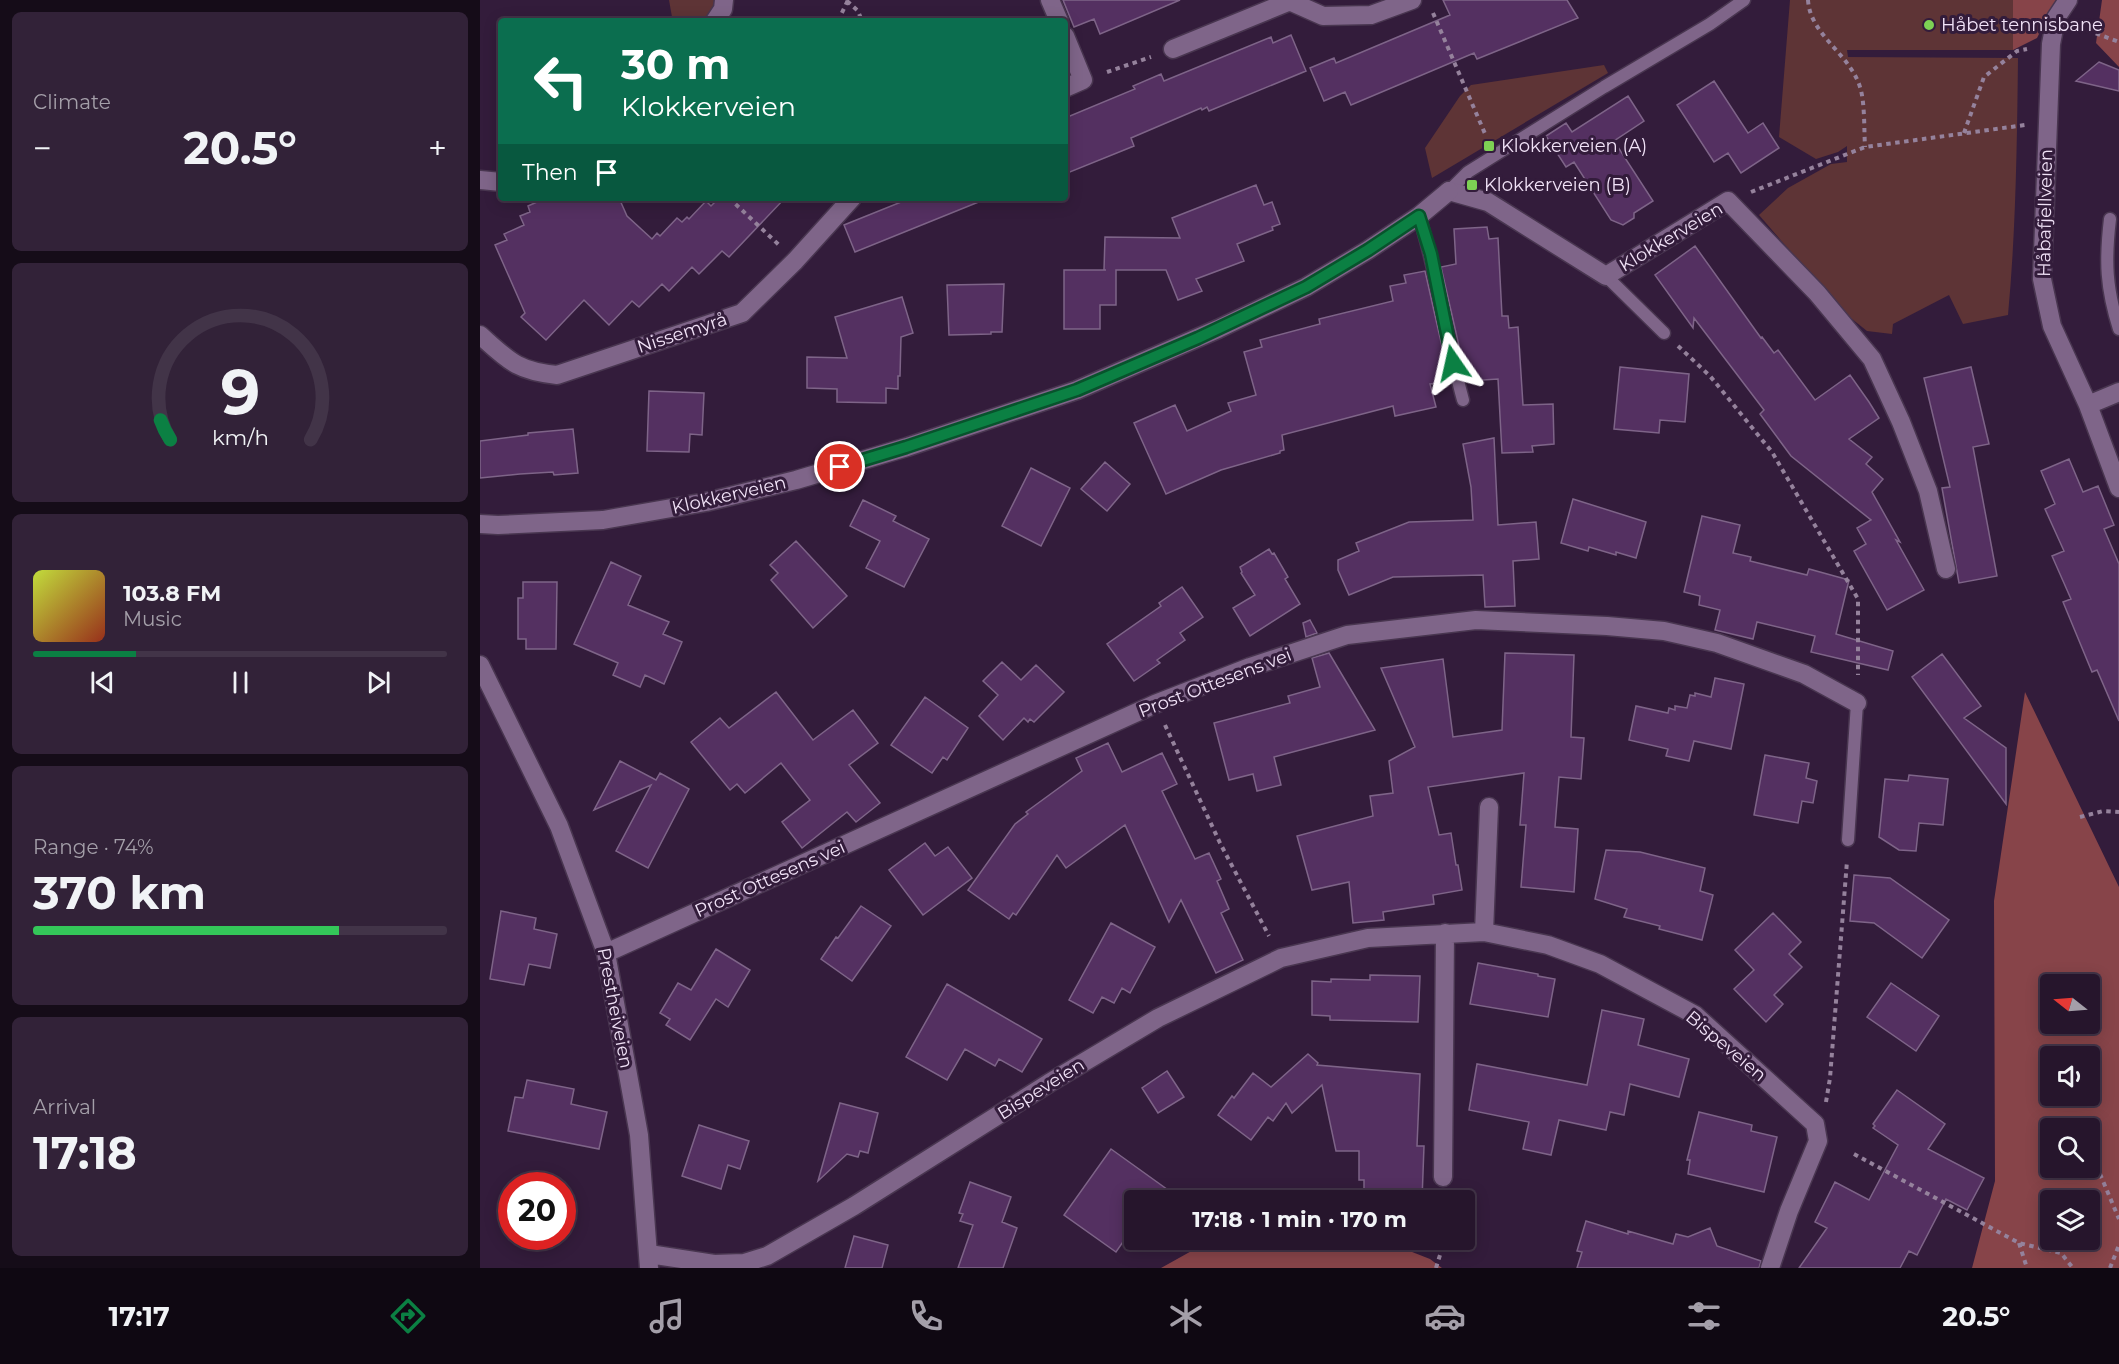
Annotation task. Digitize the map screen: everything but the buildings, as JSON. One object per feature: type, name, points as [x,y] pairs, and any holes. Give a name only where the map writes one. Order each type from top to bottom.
[{"type":"street","points":[[718,18],[723,9],[724,0]]},
{"type":"street","points":[[1050,0],[1058,18]]},
{"type":"street","points":[[1173,49],[1288,1],[1323,16],[1335,16],[1371,15],[1412,0]]},
{"type":"street","name":"Håbafjellveien","points":[[2068,0],[2056,18],[2051,44],[2042,279],[2052,326],[2088,405],[2119,488]]},
{"type":"street","points":[[1068,43],[1083,80],[1068,87]]},
{"type":"street","points":[[480,180],[498,182]]},
{"type":"street","name":"Klokkerveien","points":[[480,524],[603,520],[706,502],[796,480],[906,447],[1077,390],[1218,329],[1306,287],[1419,216],[1449,191],[1488,202],[1606,276],[1728,201],[1817,293],[1872,359],[1901,422],[1928,492],[1946,569]]},
{"type":"street","name":"Nissemyrå","points":[[480,335],[520,368],[534,373],[557,375],[742,313],[795,261],[849,201]]},
{"type":"street","points":[[2088,405],[2119,392]]},
{"type":"street","name":"Prost Ottesens vei","points":[[606,953],[1155,704],[1250,667],[1347,635],[1476,620],[1664,631],[1707,640],[1804,674],[1857,703]]},
{"type":"street","name":"Prestheiveien","points":[[480,664],[560,826],[606,953],[639,1135],[649,1261]]},
{"type":"street","points":[[1484,932],[1489,807]]},
{"type":"street","name":"Bispeveien","points":[[649,1261],[744,1263],[767,1256],[854,1206],[1158,1018],[1281,958],[1368,938],[1484,932],[1548,945],[1600,964],[1695,1015],[1815,1124]]},
{"type":"street","points":[[1443,1177],[1445,933]]},
{"type":"street","points":[[1770,1268],[1789,1211],[1818,1141],[1815,1124]]},
{"type":"lane","points":[[1449,191],[1468,172],[1710,24],[1744,0]]},
{"type":"lane","points":[[1419,216],[1431,254],[1453,363],[1463,400]]},
{"type":"lane","points":[[2110,219],[2107,243],[2107,285],[2119,329]]},
{"type":"lane","points":[[1606,276],[1664,333]]},
{"type":"lane","points":[[1848,840],[1857,703]]},
{"type":"path","points":[[839,18],[848,0],[861,18]]},
{"type":"path","points":[[1808,0],[1809,9],[1822,33],[1848,62],[1861,88],[1865,147]]},
{"type":"path","points":[[1432,11],[1495,156]]},
{"type":"path","points":[[2056,18],[2119,42]]},
{"type":"path","points":[[1964,134],[1984,77],[2017,51],[2051,44]]},
{"type":"path","points":[[1083,80],[1173,49]]},
{"type":"path","points":[[1728,201],[1865,147],[2047,122]]},
{"type":"path","points":[[732,201],[795,261]]},
{"type":"path","points":[[1664,333],[1710,376],[1772,452],[1858,599],[1857,703]]},
{"type":"path","points":[[1155,704],[1220,843],[1281,958]]},
{"type":"path","points":[[2080,817],[2103,811],[2119,812]]},
{"type":"path","points":[[1815,1124],[1826,1104],[1830,1078],[1848,840]]},
{"type":"path","points":[[1854,1154],[2019,1243],[2061,1253],[2073,1268]]},
{"type":"path","points":[[2100,1174],[2119,1219]]},
{"type":"path","points":[[2019,1243],[2027,1268]]},
{"type":"path","points":[[2110,1268],[2119,1245]]},
{"type":"path","points":[[1436,1268],[1440,1250]]},
{"type":"shaded area","points":[[669,0],[717,0],[706,18],[672,17]]},
{"type":"shaded area","points":[[1790,0],[2013,0],[2013,50],[1847,50],[1848,57],[2018,58],[2017,154],[2008,315],[1963,324],[1949,295],[1893,324],[1892,334],[1867,331],[1842,311],[1759,215],[1788,188],[1831,164],[1847,162],[1847,146],[1838,152],[1816,159],[1779,137]]},
{"type":"shaded area","points":[[2013,0],[2056,0],[2037,38],[2013,50]]},
{"type":"shaded area","points":[[2102,0],[2119,0],[2119,67],[2096,43]]},
{"type":"shaded area","points":[[1604,65],[1608,73],[1432,178],[1425,148],[1460,96],[1471,85]]},
{"type":"shaded area","points":[[2025,692],[2119,887],[2119,1268],[1972,1268],[1995,1181],[1994,901]]},
{"type":"shaded area","points":[[1193,1250],[1407,1250],[1430,1259],[1442,1268],[1161,1268]]},
{"type":"place","name":"Håbet tennisbane","points":[[1929,25]]},
{"type":"place","name":"Klokkerveien (A)","points":[[1489,146]]},
{"type":"place","name":"Klokkerveien (B)","points":[[1472,185]]},
{"type":"route","points":[[840,467],[1077,390],[1198,338],[1306,287],[1419,216],[1431,254],[1453,363]]}]
